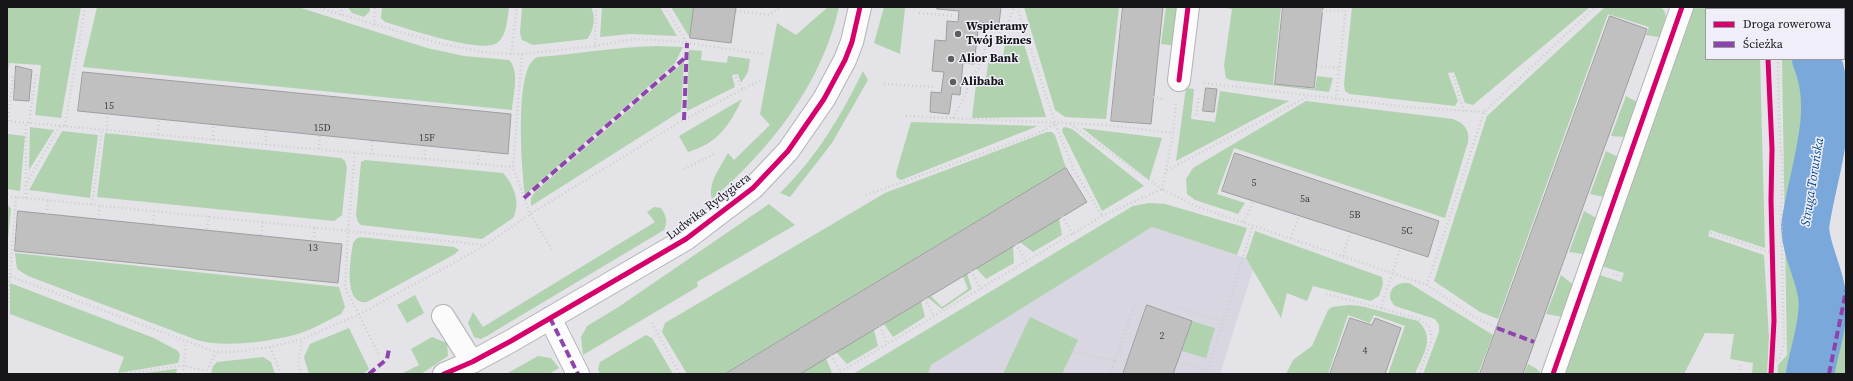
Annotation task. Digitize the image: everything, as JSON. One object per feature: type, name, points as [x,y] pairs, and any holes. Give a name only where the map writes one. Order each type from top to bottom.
[{"type":"street","name":"Ludwika Rydygiera","points":[[444,374],[466,368],[686,239],[757,184],[788,151],[824,99],[845,60],[852,42],[860,7]]},
{"type":"street","points":[[1179,80],[1188,7]]},
{"type":"street","points":[[1553,374],[1682,7]]},
{"type":"street","points":[[443,316],[466,368]]},
{"type":"street","points":[[550,318],[578,374]]},
{"type":"path","points":[[65,126],[85,7]]},
{"type":"path","points":[[316,7],[374,25],[465,50],[522,54],[595,46],[633,39],[687,43],[764,54]]},
{"type":"path","points":[[341,15],[342,7]]},
{"type":"path","points":[[374,25],[375,7]]},
{"type":"path","points":[[511,54],[517,7]]},
{"type":"path","points":[[595,46],[596,7]]},
{"type":"path","points":[[665,7],[687,43]]},
{"type":"path","points":[[736,11],[769,15],[780,7]]},
{"type":"path","points":[[953,118],[965,96],[971,76],[978,70],[987,42],[1006,29],[1014,7]]},
{"type":"path","points":[[1017,7],[1055,123],[1074,170],[1102,216]]},
{"type":"path","points":[[1336,99],[1346,7]]},
{"type":"path","points":[[1427,285],[1484,112],[1596,7]]},
{"type":"path","points":[[1322,11],[1346,11]]},
{"type":"path","points":[[919,13],[954,16]]},
{"type":"path","points":[[522,54],[513,167],[530,214],[552,250]]},
{"type":"path","points":[[1773,363],[1780,358],[1784,344],[1781,209],[1783,176],[1779,125],[1778,60]]},
{"type":"path","points":[[1317,66],[1340,68]]},
{"type":"path","points":[[1452,72],[1464,111]]},
{"type":"path","points":[[26,198],[25,186],[28,123],[36,73]]},
{"type":"path","points":[[13,76],[8,121],[513,167]]},
{"type":"path","points":[[736,77],[743,90]]},
{"type":"path","points":[[8,275],[216,352],[233,352],[270,347],[302,339],[358,315],[486,245],[530,214],[680,122],[761,80]]},
{"type":"path","points":[[1162,189],[1167,170],[1173,133],[1179,80]]},
{"type":"path","points":[[1196,115],[1201,82],[1408,107],[1484,112]]},
{"type":"path","points":[[884,84],[936,87]]},
{"type":"path","points":[[1167,170],[1309,95]]},
{"type":"path","points":[[106,130],[107,114]]},
{"type":"path","points":[[906,116],[1107,126],[1173,133]]},
{"type":"path","points":[[158,134],[160,119]]},
{"type":"path","points":[[866,195],[1039,133],[1055,123]]},
{"type":"path","points":[[213,124],[213,140]]},
{"type":"path","points":[[1070,124],[1162,189],[1198,207],[1427,285],[1474,317],[1497,328]]},
{"type":"path","points":[[25,186],[60,126]]},
{"type":"path","points":[[92,204],[102,129]]},
{"type":"path","points":[[266,130],[266,144]]},
{"type":"path","points":[[319,149],[320,135]]},
{"type":"path","points":[[371,154],[373,140]]},
{"type":"path","points":[[425,145],[425,159]]},
{"type":"path","points":[[478,151],[478,164]]},
{"type":"path","points":[[355,153],[348,230],[345,287],[378,355]]},
{"type":"path","points":[[684,169],[714,154]]},
{"type":"path","points":[[837,374],[1102,216],[1162,189]]},
{"type":"path","points":[[7,196],[209,215],[486,245]]},
{"type":"path","points":[[7,314],[8,275],[16,197]]},
{"type":"path","points":[[47,214],[48,199]]},
{"type":"path","points":[[1244,222],[1253,201]]},
{"type":"path","points":[[98,219],[100,205]]},
{"type":"path","points":[[153,224],[154,210]]},
{"type":"path","points":[[207,229],[209,215]]},
{"type":"path","points":[[1062,216],[1073,234]]},
{"type":"path","points":[[1291,238],[1299,216]]},
{"type":"path","points":[[261,235],[263,221]]},
{"type":"path","points":[[1178,362],[1208,372],[1253,225]]},
{"type":"path","points":[[314,241],[315,227]]},
{"type":"path","points":[[1343,256],[1350,233]]},
{"type":"path","points":[[1711,233],[1772,253]]},
{"type":"path","points":[[1016,244],[1026,261]]},
{"type":"path","points":[[1381,308],[1400,249]]},
{"type":"path","points":[[971,271],[981,288]]},
{"type":"path","points":[[1326,294],[1416,318],[1429,326],[1432,339],[1419,374]]},
{"type":"path","points":[[925,299],[934,316]]},
{"type":"path","points":[[1110,374],[1135,304]]},
{"type":"path","points":[[1178,307],[1223,322]]},
{"type":"path","points":[[652,323],[680,374]]},
{"type":"path","points":[[880,326],[887,344]]},
{"type":"path","points":[[301,374],[298,363],[302,339]]},
{"type":"path","points":[[183,374],[185,366],[186,342]]},
{"type":"path","points":[[270,347],[281,374]]},
{"type":"path","points":[[1070,351],[1115,361]]},
{"type":"path","points":[[123,374],[185,366],[206,372],[216,352]]},
{"type":"path","points":[[831,355],[841,372]]},
{"type":"path","points":[[1739,374],[1740,363]]},
{"type":"shaded area","points":[[1152,227],[1246,258],[1255,263],[1220,374],[928,374],[931,365]]},
{"type":"green space","points":[[7,7],[81,7],[61,118],[35,115],[41,65],[9,63],[7,78]]},
{"type":"green space","points":[[97,7],[298,7],[427,48],[464,56],[509,60],[512,64],[515,77],[512,110],[83,67]]},
{"type":"green space","points":[[348,7],[370,7],[370,11],[364,17],[352,13]]},
{"type":"green space","points":[[382,7],[508,7],[509,9],[503,36],[497,43],[488,46],[460,43],[385,22],[381,18]]},
{"type":"green space","points":[[522,7],[591,7],[594,19],[593,28],[587,39],[533,45],[522,40],[520,33]]},
{"type":"green space","points":[[602,7],[660,7],[677,36],[630,34],[600,37]]},
{"type":"green space","points":[[671,7],[694,7],[690,38]]},
{"type":"green space","points":[[828,7],[839,7],[831,35],[807,88],[774,136],[734,180],[712,199],[711,187],[713,181],[728,153],[734,160],[770,125],[760,114],[777,23],[796,35]]},
{"type":"green space","points":[[884,7],[905,8],[900,54],[874,43]]},
{"type":"green space","points":[[1024,7],[1119,7],[1106,119],[1065,117],[1055,110]]},
{"type":"green space","points":[[1166,7],[1181,7],[1177,46],[1161,44]]},
{"type":"green space","points":[[1222,7],[1281,7],[1273,84],[1315,89],[1317,76],[1333,78],[1329,92],[1230,80],[1226,78],[1224,66],[1232,9]]},
{"type":"green space","points":[[1352,7],[1590,7],[1473,105],[1465,103],[1454,72],[1448,73],[1458,101],[1455,106],[1350,94],[1345,91],[1344,84]]},
{"type":"green space","points":[[1605,7],[1662,8],[1666,19],[1659,37],[1646,35],[1649,27],[1608,14],[1498,319],[1480,312],[1434,281],[1487,116]]},
{"type":"green space","points":[[1689,7],[1759,7],[1705,8],[1705,60],[1760,60],[1765,248],[1710,230],[1708,236],[1764,255],[1769,337],[1767,374],[1752,374],[1753,363],[1730,359],[1734,334],[1705,333],[1684,374],[1563,374],[1594,273],[1621,282],[1624,273],[1598,265]]},
{"type":"green space","points":[[1005,44],[1024,44],[1046,117],[972,118],[976,84],[985,85],[989,57],[1003,57]]},
{"type":"green space","points":[[656,46],[683,47],[675,63],[525,195],[522,165],[521,120],[525,78],[530,64],[538,57]]},
{"type":"green space","points":[[689,50],[702,51],[701,60],[727,63],[728,56],[750,59],[748,72],[741,83],[738,74],[732,75],[735,87],[687,111]]},
{"type":"green space","points":[[1782,60],[1808,60],[1818,95],[1818,126],[1805,191],[1800,227],[1804,264],[1814,298],[1805,374],[1778,374],[1778,365],[1787,355]]},
{"type":"green space","points":[[684,62],[681,111],[531,206],[531,198],[536,191]]},
{"type":"green space","points":[[863,71],[868,80],[832,143],[790,197],[780,193],[805,166],[827,136]]},
{"type":"green space","points":[[1186,88],[1194,89],[1191,119],[1215,122],[1220,91],[1289,101],[1176,161]]},
{"type":"green space","points":[[1626,96],[1637,102],[1625,137],[1611,136]]},
{"type":"green space","points":[[742,99],[727,125],[715,138],[707,144],[688,152],[679,136]]},
{"type":"green space","points":[[1306,101],[1453,119],[1463,125],[1468,134],[1468,142],[1445,218],[1234,148],[1217,194],[1245,203],[1238,214],[1195,200],[1187,194],[1186,179],[1193,168]]},
{"type":"green space","points":[[911,122],[1038,126],[901,180],[897,178],[896,173]]},
{"type":"green space","points":[[30,127],[54,130],[29,170]]},
{"type":"green space","points":[[1065,127],[1072,129],[1144,186],[1102,211],[1062,131]]},
{"type":"green space","points":[[1082,128],[1162,138],[1149,180]]},
{"type":"green space","points":[[62,131],[98,135],[90,198],[29,190]]},
{"type":"green space","points":[[1047,132],[1052,132],[1055,135],[1066,168],[724,374],[687,374],[662,332],[665,323],[885,193]]},
{"type":"green space","points":[[105,133],[341,158],[345,161],[347,167],[342,215],[334,221],[97,197]]},
{"type":"green space","points":[[7,134],[25,136],[20,191],[7,189]]},
{"type":"green space","points":[[1606,151],[1618,157],[1604,197],[1590,194]]},
{"type":"green space","points":[[365,160],[503,173],[515,194],[516,206],[513,218],[482,239],[361,225],[358,222],[356,215],[361,162]]},
{"type":"green space","points":[[1149,203],[1165,204],[1247,228],[1237,255],[1152,227],[931,365],[928,374],[853,374],[1133,206]]},
{"type":"green space","points":[[7,204],[11,209],[7,248]]},
{"type":"green space","points":[[769,204],[795,225],[697,282],[698,286],[694,289],[583,355],[581,337],[587,326],[617,308]]},
{"type":"green space","points":[[654,207],[661,208],[664,213],[666,221],[664,230],[485,337],[481,339],[474,337],[468,323],[473,312],[483,327],[655,222],[647,212]]},
{"type":"green space","points":[[1584,211],[1596,218],[1583,254],[1569,252]]},
{"type":"green space","points":[[1059,218],[1062,235],[1033,252],[1020,242]]},
{"type":"green space","points":[[1255,231],[1382,277],[1383,284],[1379,296],[1371,301],[1313,286],[1307,301],[1287,293],[1281,318],[1246,258]]},
{"type":"green space","points":[[360,237],[454,247],[459,250],[455,254],[367,302],[359,301],[354,296],[351,288],[350,269],[353,243]]},
{"type":"green space","points":[[1013,246],[1014,263],[986,279],[976,268]]},
{"type":"green space","points":[[15,253],[339,287],[345,307],[341,314],[294,335],[271,340],[219,344],[197,340],[28,276],[17,269]]},
{"type":"green space","points":[[967,274],[972,289],[942,309],[927,297],[930,295],[942,307],[968,289],[963,276]]},
{"type":"green space","points":[[1561,275],[1575,286],[1563,317],[1546,314]]},
{"type":"green space","points":[[10,283],[154,338],[178,351],[180,355],[178,363],[118,373],[124,357],[10,314]]},
{"type":"green space","points":[[1403,283],[1409,283],[1493,335],[1478,374],[1423,374],[1439,332],[1439,325],[1435,319],[1395,306],[1392,303],[1390,295],[1392,289]]},
{"type":"green space","points":[[415,295],[424,313],[407,323],[397,305]]},
{"type":"green space","points":[[921,301],[925,317],[893,337],[884,324]]},
{"type":"green space","points":[[1349,305],[1361,306],[1418,321],[1423,327],[1427,340],[1424,353],[1415,374],[1388,374],[1405,326],[1374,315],[1370,323],[1348,315],[1328,374],[1286,374],[1293,360],[1312,346],[1328,310],[1332,307]]},
{"type":"green space","points":[[1846,308],[1846,374],[1831,374]]},
{"type":"green space","points":[[1030,317],[1078,340],[1062,374],[1003,374]]},
{"type":"green space","points":[[1192,321],[1215,328],[1206,358],[1182,351]]},
{"type":"green space","points":[[349,328],[369,369],[363,374],[309,374],[304,357],[310,344]]},
{"type":"green space","points":[[874,330],[878,346],[847,364],[836,352]]},
{"type":"green space","points":[[646,335],[652,338],[673,374],[600,374],[598,369],[600,362]]},
{"type":"green space","points":[[432,337],[447,343],[448,356],[421,374],[401,374],[419,365],[411,349]]},
{"type":"green space","points":[[538,356],[551,358],[559,368],[549,374],[506,374]]},
{"type":"green space","points":[[263,357],[271,362],[275,374],[211,374],[213,366],[217,362]]},
{"type":"green space","points":[[826,358],[832,373],[800,374]]},
{"type":"green space","points":[[1528,364],[1537,369],[1541,374],[1524,374]]},
{"type":"green space","points":[[177,369],[176,374],[138,374]]},
{"type":"building","points":[[694,7],[736,7],[731,43],[690,38]]},
{"type":"building","points":[[938,7],[1001,7],[999,24],[979,22],[974,64],[963,63],[960,95],[952,94],[949,114],[930,112],[931,92],[941,93],[944,72],[932,71],[935,40],[946,41],[947,21],[958,22],[959,11],[937,9]]},
{"type":"building","points":[[1123,7],[1163,7],[1151,124],[1111,121]]},
{"type":"building","points":[[1283,7],[1323,7],[1314,88],[1275,84]]},
{"type":"building","points":[[1610,16],[1647,29],[1523,374],[1480,374]]},
{"type":"building","points":[[16,66],[32,70],[29,101],[14,100]]},
{"type":"building","points":[[83,72],[511,114],[508,154],[78,111]]},
{"type":"building","points":[[1206,88],[1217,89],[1214,112],[1203,111]]},
{"type":"building","points":[[1235,153],[1439,221],[1428,257],[1222,191]]},
{"type":"building","points":[[1066,168],[1087,202],[800,374],[725,374]]},
{"type":"building","points":[[18,211],[342,244],[338,283],[15,251]]},
{"type":"building","points":[[1147,305],[1192,321],[1173,374],[1123,374]]},
{"type":"building","points":[[1350,318],[1372,325],[1375,318],[1401,328],[1385,374],[1330,374]]},
{"type":"waterway","name":"Struga Toruńska","points":[[1810,374],[1821,324],[1823,304],[1805,227],[1808,206],[1822,143],[1824,121],[1825,100],[1822,79],[1816,60]]},
{"type":"marked path","points":[[684,120],[687,43]]},
{"type":"marked path","points":[[524,198],[686,57]]},
{"type":"marked path","points":[[1829,374],[1846,291]]},
{"type":"marked path","points":[[550,318],[578,374]]},
{"type":"marked path","points":[[1497,328],[1534,342]]},
{"type":"marked path","points":[[369,374],[387,359],[389,349]]},
{"type":"cycle path","points":[[444,374],[472,362],[511,341],[686,239],[753,188],[788,151],[824,99],[845,60],[852,42],[860,7]]},
{"type":"cycle path","points":[[1179,80],[1188,7]]},
{"type":"cycle path","points":[[1553,374],[1682,7]]},
{"type":"cycle path","points":[[1768,60],[1772,149],[1771,200],[1774,321],[1771,374]]},
{"type":"place","name":"Wspieramy Twój Biznes","points":[[958,34]]},
{"type":"place","name":"Alior Bank","points":[[951,59]]},
{"type":"place","name":"Alibaba","points":[[953,82]]}]
